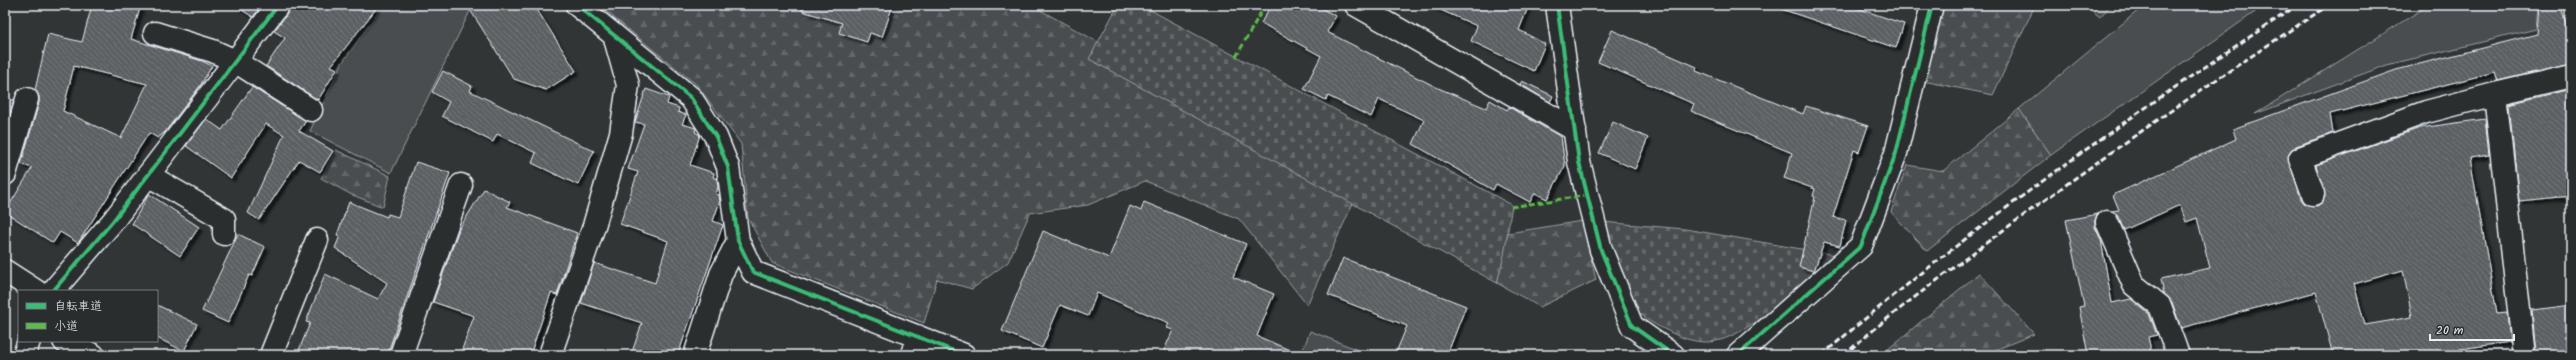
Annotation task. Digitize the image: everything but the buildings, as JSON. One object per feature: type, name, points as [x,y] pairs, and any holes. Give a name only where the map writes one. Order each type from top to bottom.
[{"type":"street","points":[[55,290],[148,176],[278,5]]},
{"type":"street","points":[[577,5],[658,68],[691,98],[716,137],[728,167],[738,242],[753,272],[915,346],[964,355]]},
{"type":"street","points":[[1356,5],[1575,130]]},
{"type":"street","points":[[1557,5],[1579,162],[1591,213],[1614,287],[1632,326],[1673,355]]},
{"type":"street","points":[[1738,355],[1861,246],[1896,153],[1932,5]]},
{"type":"street","points":[[155,33],[213,51],[235,61],[311,110]]},
{"type":"street","points":[[550,355],[594,226],[621,133],[628,85],[614,35]]},
{"type":"street","points":[[2313,194],[2300,158],[2426,112],[2571,76]]},
{"type":"street","points":[[2495,94],[2524,355]]},
{"type":"street","points":[[5,174],[27,99]]},
{"type":"street","points":[[148,176],[224,219],[224,234]]},
{"type":"street","points":[[401,355],[461,185]]},
{"type":"street","points":[[2107,222],[2134,285],[2160,306],[2178,355]]},
{"type":"street","points":[[271,355],[318,240]]},
{"type":"street","points":[[695,355],[721,274],[738,242]]},
{"type":"street","points":[[5,271],[34,290]]},
{"type":"street","points":[[24,355],[29,342]]},
{"type":"street","points":[[66,342],[93,355]]},
{"type":"green space","points":[[383,5],[473,5],[391,173],[310,131],[342,63]]},
{"type":"green space","points":[[598,5],[1031,5],[1098,42],[1090,59],[1353,203],[1307,305],[1239,219],[1145,181],[1088,205],[1030,213],[1008,262],[972,289],[937,279],[924,323],[772,263],[748,218],[741,144],[697,85]]},
{"type":"green space","points":[[1118,5],[1141,5],[1512,205],[1504,255],[1497,283],[1089,59]]},
{"type":"green space","points":[[1942,5],[2035,5],[1993,95],[1923,81]]},
{"type":"green space","points":[[2085,5],[2111,5],[2100,17]]},
{"type":"green space","points":[[2145,5],[2265,5],[2051,155],[2019,109]]},
{"type":"green space","points":[[2429,5],[2538,5],[2536,29],[2387,65],[2255,114]]},
{"type":"green space","points":[[2019,109],[2051,155],[1927,251],[1891,212],[1907,165],[1943,171]]},
{"type":"green space","points":[[336,150],[390,176],[383,207],[350,194],[321,178]]},
{"type":"green space","points":[[1582,221],[1596,280],[1540,307],[1497,283],[1508,233]]},
{"type":"green space","points":[[1602,222],[1685,229],[1836,255],[1793,293],[1757,321],[1722,340],[1707,342],[1696,341],[1681,337],[1660,327],[1645,318],[1633,305],[1622,281]]},
{"type":"green space","points":[[1979,273],[2034,334],[1983,355],[1881,355]]},
{"type":"green space","points":[[1310,331],[1371,355],[1301,355]]},
{"type":"railway","points":[[1822,355],[1936,262],[2054,172],[2175,87],[2298,5]]},
{"type":"railway","points":[[1844,355],[1914,298],[2070,181],[2329,5]]},
{"type":"marked path","points":[[1236,57],[1265,5]]},
{"type":"marked path","points":[[1511,207],[1587,195]]},
{"type":"cycle path","points":[[54,290],[113,221],[278,5]]},
{"type":"cycle path","points":[[577,5],[691,98],[716,137],[728,167],[738,241],[753,272],[964,355]]},
{"type":"cycle path","points":[[1557,5],[1579,162],[1601,250],[1632,326],[1673,355]]},
{"type":"cycle path","points":[[1738,355],[1861,246],[1896,153],[1932,5]]}]
